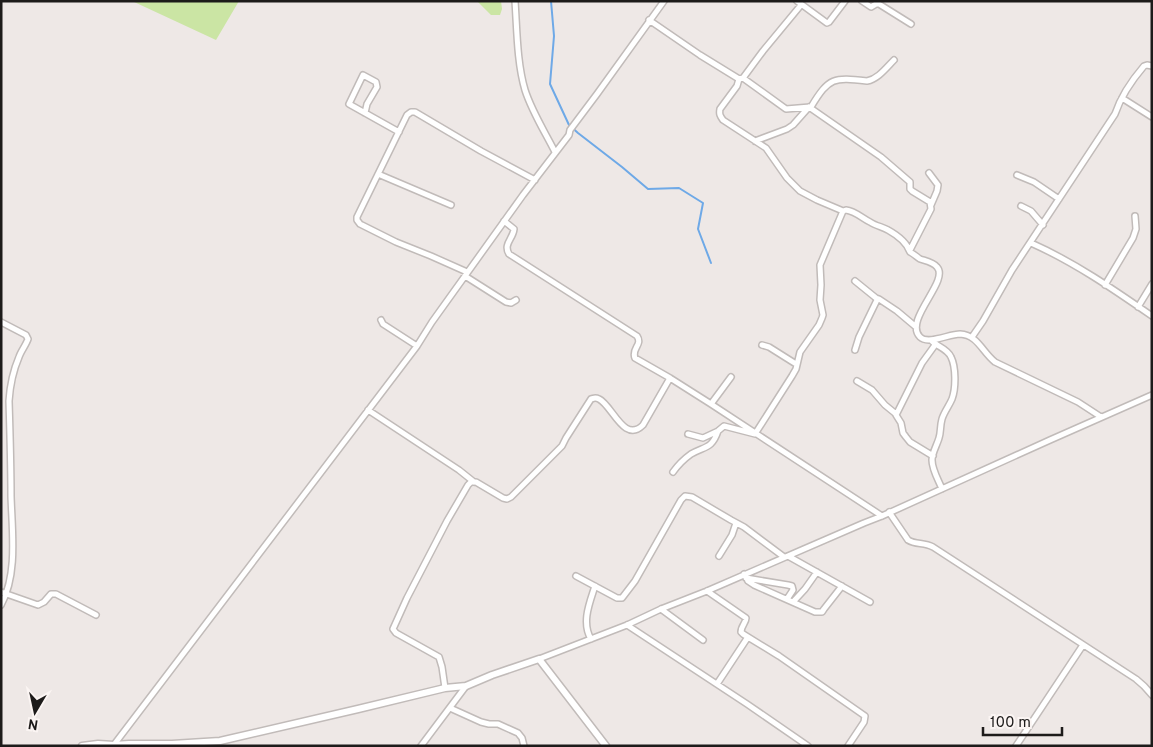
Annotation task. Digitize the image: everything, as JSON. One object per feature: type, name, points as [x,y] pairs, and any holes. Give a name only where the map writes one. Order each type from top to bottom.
[{"type":"street","points":[[515,1],[522,75],[535,112],[555,152]]},
{"type":"street","points":[[113,745],[417,346],[466,274],[569,135],[570,130],[664,1]]},
{"type":"street","points":[[845,1],[828,23],[799,3],[741,79],[719,113],[723,120],[766,148],[787,178],[800,191],[843,211],[849,210],[873,224],[887,229],[902,240],[910,252],[937,267],[940,272],[939,278],[916,327]]},
{"type":"street","points":[[862,1],[871,7],[879,4],[911,24]]},
{"type":"street","points":[[649,20],[700,55],[786,109],[796,109],[803,106],[810,107],[889,164],[910,182],[911,190],[931,205]]},
{"type":"street","points":[[754,141],[787,130],[810,107],[820,92],[833,81],[840,78],[871,81],[894,60]]},
{"type":"street","points":[[972,337],[1012,270],[1115,114],[1122,98],[1144,66],[1152,66]]},
{"type":"street","points":[[365,113],[367,104],[377,87],[376,82],[363,75],[349,104],[365,113],[399,132]]},
{"type":"street","points":[[1122,98],[1152,117]]},
{"type":"street","points":[[516,300],[511,303],[506,302],[466,274],[396,242],[358,222],[357,217],[407,115],[411,112],[415,112],[534,180]]},
{"type":"street","points":[[378,174],[451,205]]},
{"type":"street","points":[[910,250],[931,209],[938,188],[938,183],[930,174]]},
{"type":"street","points":[[1017,175],[1034,182],[1059,199]]},
{"type":"street","points":[[1021,206],[1031,211],[1042,224]]},
{"type":"street","points":[[756,434],[792,376],[800,352],[822,318],[820,265],[843,211]]},
{"type":"street","points":[[1105,285],[1133,238],[1136,228],[1135,216]]},
{"type":"street","points":[[504,221],[514,229],[506,247],[509,254],[636,336],[639,342],[633,354],[635,358],[711,404],[882,516]]},
{"type":"street","points":[[1031,243],[1071,262],[1152,316]]},
{"type":"street","points":[[855,281],[916,327],[920,337],[931,340],[956,334],[972,337],[995,362],[1078,402],[1101,417]]},
{"type":"street","points":[[1138,307],[1152,284]]},
{"type":"street","points":[[855,350],[858,337],[877,300],[876,298]]},
{"type":"street","points":[[381,320],[383,324],[417,346]]},
{"type":"street","points":[[1,322],[28,337],[14,368],[10,390],[12,573],[1,605]]},
{"type":"street","points":[[931,340],[936,345],[945,349],[951,357],[954,368],[955,387],[952,399],[942,417],[939,439],[932,456],[942,490]]},
{"type":"street","points":[[762,345],[769,347],[796,364]]},
{"type":"street","points":[[896,414],[926,357],[936,345]]},
{"type":"street","points":[[711,404],[731,377]]},
{"type":"street","points":[[368,410],[474,482],[503,498],[507,498],[511,497],[562,446],[591,399],[602,400],[624,426],[631,430],[639,429],[670,378]]},
{"type":"street","points":[[857,381],[875,393],[896,414],[903,433],[910,442],[932,456]]},
{"type":"street","points":[[82,746],[98,744],[222,743],[445,688],[466,686],[627,626],[661,609],[745,576],[1152,395]]},
{"type":"street","points":[[688,434],[703,438],[724,426],[756,434]]},
{"type":"street","points":[[673,472],[679,463],[688,456],[709,446],[714,441],[718,431]]},
{"type":"street","points":[[445,688],[439,657],[396,634],[393,629],[447,521],[468,485],[474,482]]},
{"type":"street","points":[[576,576],[618,598],[625,596],[685,496],[692,497],[744,527],[786,557],[870,602]]},
{"type":"street","points":[[889,512],[908,540],[928,544],[1136,679],[1152,695]]},
{"type":"street","points":[[719,556],[736,523]]},
{"type":"street","points":[[793,602],[817,572]]},
{"type":"street","points":[[745,576],[751,583],[815,612],[822,612],[842,586]]},
{"type":"street","points":[[745,576],[792,586],[793,590],[787,599]]},
{"type":"street","points":[[591,638],[588,634],[587,615],[595,586]]},
{"type":"street","points":[[707,591],[746,618],[741,632],[865,716],[864,722],[848,746]]},
{"type":"street","points":[[4,594],[38,605],[53,593],[96,615]]},
{"type":"street","points":[[661,609],[703,640]]},
{"type":"street","points":[[627,626],[808,746]]},
{"type":"street","points":[[717,684],[748,637]]},
{"type":"street","points":[[1016,746],[1083,645]]},
{"type":"street","points":[[538,659],[606,746]]},
{"type":"street","points":[[421,746],[466,686]]},
{"type":"street","points":[[450,708],[481,722],[498,724],[518,733],[522,738],[524,746]]},
{"type":"green space","points":[[132,1],[239,1],[216,40]]},
{"type":"green space","points":[[477,1],[501,1],[502,9],[500,15],[491,15]]},
{"type":"waterway","points":[[551,1],[554,36],[550,84],[569,125],[648,189],[679,188],[703,203],[698,229],[711,263]]}]
